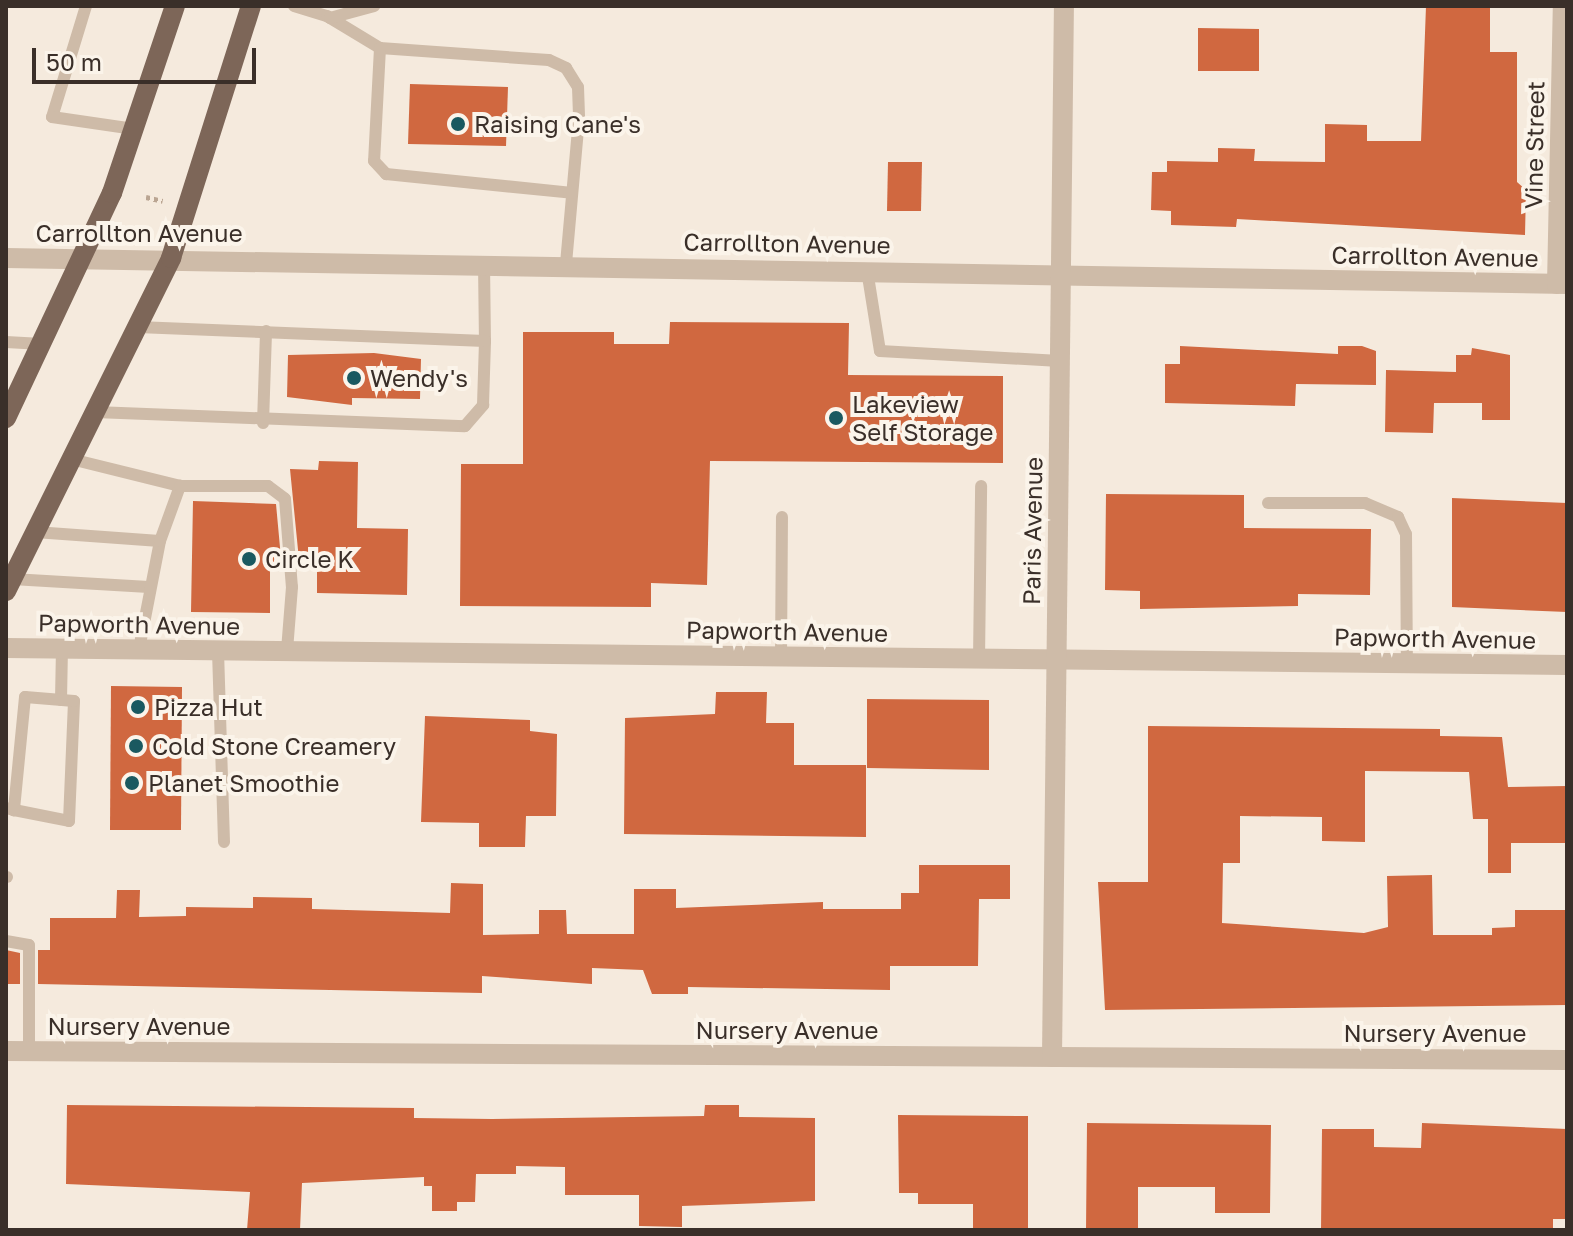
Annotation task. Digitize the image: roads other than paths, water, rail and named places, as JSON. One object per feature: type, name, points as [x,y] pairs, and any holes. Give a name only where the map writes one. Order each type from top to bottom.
[{"type":"main road","points":[[6,418],[84,258],[134,129],[175,6]]},
{"type":"main road","points":[[9,585],[171,258],[251,6]]},
{"type":"street","name":"Paris Avenue","points":[[1052,1057],[1064,6]]},
{"type":"street","name":"Vine Street","points":[[1562,284],[1563,6]]},
{"type":"street","name":"Carrollton Avenue","points":[[6,258],[484,263],[1562,284]]},
{"type":"street","name":"Papworth Avenue","points":[[6,648],[1567,665]]},
{"type":"street","name":"Nursery Avenue","points":[[6,1051],[1567,1060]]},
{"type":"lane","points":[[86,6],[52,117],[134,129]]},
{"type":"lane","points":[[294,6],[330,18],[380,48],[549,60],[578,87],[566,265]]},
{"type":"lane","points":[[330,18],[374,6]]},
{"type":"lane","points":[[380,48],[373,148],[386,174],[572,193]]},
{"type":"lane","points":[[95,412],[263,423],[471,425],[483,405],[484,263]]},
{"type":"lane","points":[[867,270],[880,351],[1060,361]]},
{"type":"lane","points":[[137,327],[485,341]]},
{"type":"lane","points":[[263,423],[266,331]]},
{"type":"lane","points":[[6,342],[42,344]]},
{"type":"lane","points":[[71,459],[180,486],[268,486],[285,499],[292,587],[287,651]]},
{"type":"lane","points":[[139,649],[160,541],[180,486]]},
{"type":"lane","points":[[979,660],[981,486]]},
{"type":"lane","points":[[1268,503],[1365,503],[1398,517],[1406,534],[1407,664]]},
{"type":"lane","points":[[781,657],[782,517]]},
{"type":"lane","points":[[35,532],[160,541]]},
{"type":"lane","points":[[9,585],[149,587]]},
{"type":"lane","points":[[61,700],[62,649]]},
{"type":"lane","points":[[218,651],[224,842]]},
{"type":"lane","points":[[25,697],[74,701],[69,821],[10,809],[25,697]]},
{"type":"lane","points":[[6,941],[29,945],[29,1051]]},
{"type":"place","name":"Raising Cane's","points":[[458,124]]},
{"type":"place","name":"Wendy's","points":[[354,378]]},
{"type":"place","name":"Lakeview Self Storage","points":[[836,418]]},
{"type":"place","name":"Circle K","points":[[249,559]]},
{"type":"place","name":"Pizza Hut","points":[[138,707]]},
{"type":"place","name":"Cold Stone Creamery","points":[[136,746]]},
{"type":"place","name":"Planet Smoothie","points":[[132,783]]}]
